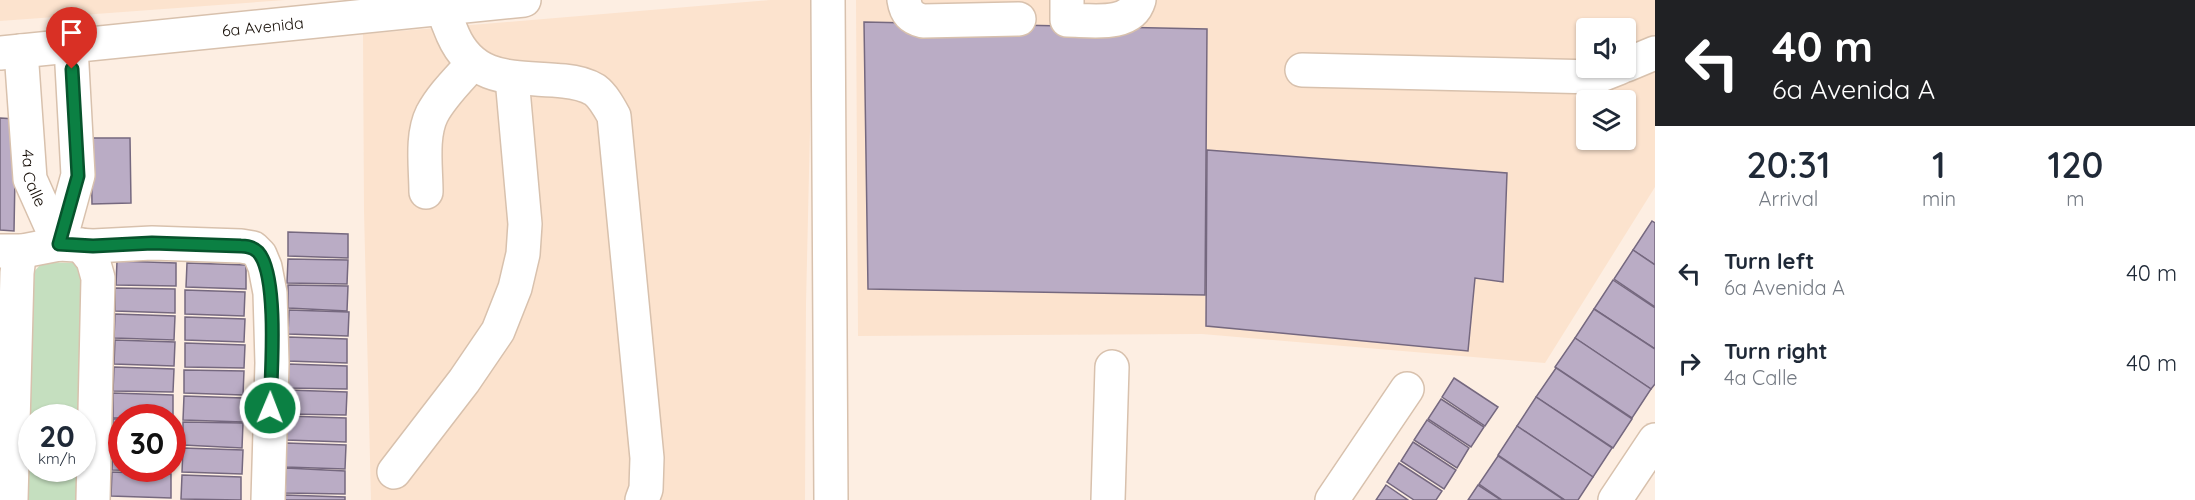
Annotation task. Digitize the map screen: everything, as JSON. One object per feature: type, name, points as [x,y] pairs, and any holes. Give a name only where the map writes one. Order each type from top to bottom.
[{"type":"street","name":"6a Avenida","points":[[10,52],[442,4],[524,0]]},
{"type":"street","points":[[828,0],[831,500]]},
{"type":"street","points":[[904,0],[906,11],[910,16],[923,21],[1018,10],[1067,10],[1111,20],[1125,18],[1137,7],[1139,0]]},
{"type":"street","points":[[442,4],[456,42],[473,63],[486,71],[512,78],[580,83],[595,90],[607,103],[614,116],[647,458],[646,489],[642,500]]},
{"type":"street","name":"4a Calle","points":[[70,245],[78,176],[71,47]]},
{"type":"street","name":"4a Calle","points":[[10,52],[30,179],[70,245],[93,260],[98,278],[93,500]]},
{"type":"street","points":[[1636,61],[1655,53]]},
{"type":"street","points":[[426,192],[427,131],[432,115],[441,100],[473,63]]},
{"type":"street","points":[[1302,70],[1576,77]]},
{"type":"street","points":[[394,472],[464,381],[498,331],[514,288],[523,254],[525,225],[512,78]]},
{"type":"street","points":[[12,251],[70,245],[152,243],[253,248],[261,258],[268,278],[271,315],[268,500]]},
{"type":"street","points":[[11,500],[19,257],[12,251]]},
{"type":"street","points":[[1108,500],[1112,368]]},
{"type":"street","points":[[1332,500],[1407,389]]},
{"type":"street","points":[[1615,500],[1655,440]]},
{"type":"shaded area","points":[[0,0],[285,0],[0,21]]},
{"type":"shaded area","points":[[770,0],[813,0],[806,304],[805,500],[371,500],[364,211],[363,34]]},
{"type":"shaded area","points":[[856,0],[1655,0],[1655,187],[1545,363],[1202,334],[858,336]]},
{"type":"green space","points":[[45,262],[76,263],[82,267],[83,404],[27,404],[33,273]]},
{"type":"green space","points":[[23,482],[83,482],[83,500],[22,500]]},
{"type":"building","points":[[864,22],[1207,29],[1205,295],[868,289]]},
{"type":"building","points":[[0,118],[16,119],[14,231],[0,230]]},
{"type":"building","points":[[91,138],[130,138],[131,203],[92,204]]},
{"type":"building","points":[[1207,150],[1507,173],[1503,282],[1475,278],[1468,351],[1206,326]]},
{"type":"building","points":[[1652,221],[1655,223],[1655,265],[1633,250]]},
{"type":"building","points":[[288,232],[348,234],[348,258],[288,256]]},
{"type":"building","points":[[1633,250],[1655,265],[1655,307],[1614,279]]},
{"type":"building","points":[[288,259],[348,260],[347,284],[287,283]]},
{"type":"building","points":[[117,261],[176,263],[176,286],[116,285]]},
{"type":"building","points":[[187,263],[246,265],[246,289],[186,287]]},
{"type":"building","points":[[1613,280],[1655,308],[1655,349],[1594,309]]},
{"type":"building","points":[[288,285],[348,286],[347,311],[288,308]]},
{"type":"building","points":[[115,288],[175,289],[175,313],[115,311]]},
{"type":"building","points":[[185,290],[245,292],[244,316],[185,314]]},
{"type":"building","points":[[1594,309],[1655,349],[1655,384],[1651,389],[1575,338]]},
{"type":"building","points":[[289,310],[349,312],[348,336],[288,334]]},
{"type":"building","points":[[115,314],[175,316],[174,340],[114,338]]},
{"type":"building","points":[[185,317],[245,319],[244,342],[185,340]]},
{"type":"building","points":[[288,337],[347,339],[347,363],[287,361]]},
{"type":"building","points":[[1575,338],[1651,389],[1632,418],[1555,367]]},
{"type":"building","points":[[115,340],[175,342],[174,366],[114,364]]},
{"type":"building","points":[[185,343],[245,345],[244,368],[185,367]]},
{"type":"building","points":[[288,364],[347,366],[347,389],[287,388]]},
{"type":"building","points":[[114,367],[174,369],[173,392],[113,391]]},
{"type":"building","points":[[1556,368],[1632,419],[1613,448],[1536,397]]},
{"type":"building","points":[[184,370],[244,371],[243,395],[184,393]]},
{"type":"building","points":[[1454,378],[1498,407],[1485,426],[1442,397]]},
{"type":"building","points":[[287,390],[347,392],[346,415],[287,414]]},
{"type":"building","points":[[113,393],[173,395],[173,404],[113,404]]},
{"type":"building","points":[[184,396],[243,398],[243,422],[186,420],[186,404],[184,404]]},
{"type":"building","points":[[1536,397],[1612,448],[1593,477],[1517,426]]},
{"type":"building","points":[[1441,399],[1484,427],[1471,447],[1428,419]]},
{"type":"building","points":[[286,416],[346,418],[346,442],[286,440]]},
{"type":"building","points":[[1427,420],[1469,448],[1457,468],[1414,440]]},
{"type":"building","points":[[186,422],[243,423],[242,448],[186,445]]},
{"type":"building","points":[[1517,426],[1593,477],[1578,500],[1565,500],[1498,455]]},
{"type":"building","points":[[1413,442],[1456,470],[1444,489],[1401,461]]},
{"type":"building","points":[[286,443],[346,445],[345,469],[285,467]]},
{"type":"building","points":[[186,448],[243,450],[242,474],[186,472]]},
{"type":"building","points":[[1498,456],[1564,500],[1502,500],[1479,484]]},
{"type":"building","points":[[1399,463],[1442,491],[1436,500],[1414,500],[1387,482]]},
{"type":"building","points":[[286,468],[345,471],[345,494],[285,493]]},
{"type":"building","points":[[186,475],[241,477],[241,500],[181,499],[182,482],[186,482]]},
{"type":"building","points":[[112,482],[171,482],[171,498],[111,496]]},
{"type":"building","points":[[1386,485],[1408,500],[1376,500]]},
{"type":"building","points":[[1478,485],[1501,500],[1468,500]]},
{"type":"building","points":[[285,495],[345,497],[345,500],[285,500]]},
{"type":"route","points":[[72,69],[78,176],[59,244],[93,246],[152,243],[249,246],[256,250],[265,267],[270,293],[272,339],[270,408]]}]
